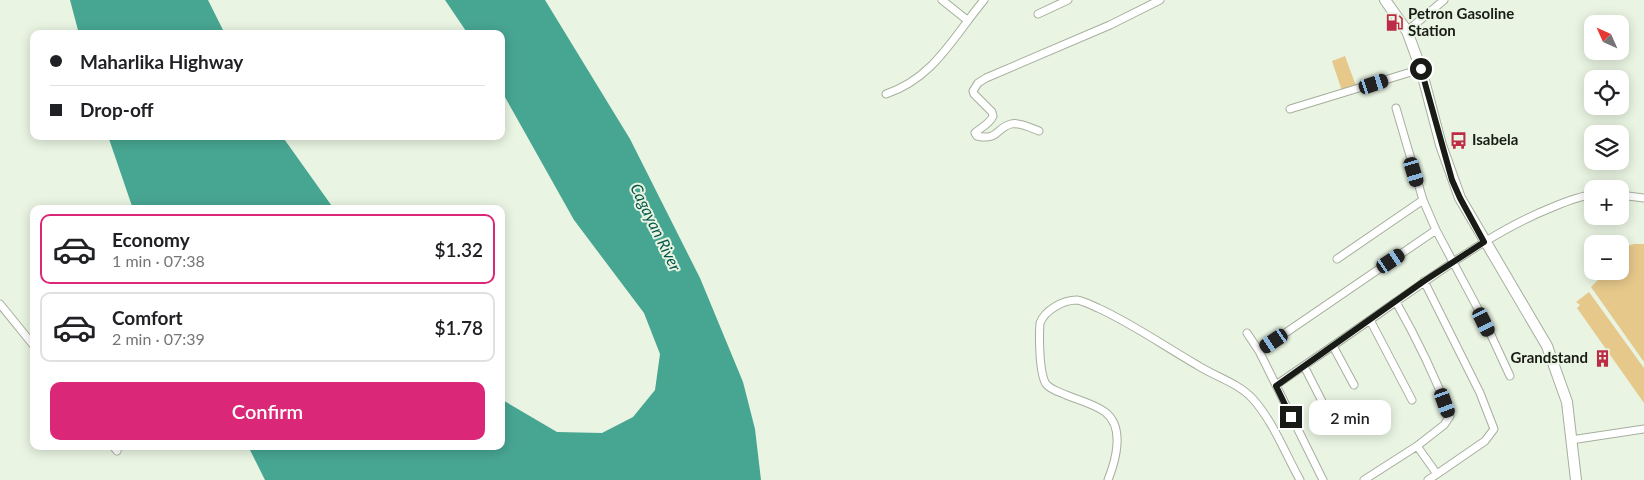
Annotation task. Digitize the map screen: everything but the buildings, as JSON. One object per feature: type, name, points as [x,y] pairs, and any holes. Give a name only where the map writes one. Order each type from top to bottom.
[{"type":"highway","points":[[1385,0],[1407,31],[1421,69],[1452,180],[1460,198],[1484,242],[1547,346],[1567,402],[1576,480]]},
{"type":"street","points":[[942,0],[968,20]]},
{"type":"street","points":[[886,94],[906,86],[925,73],[942,56],[984,0]]},
{"type":"street","points":[[1038,14],[1068,0]]},
{"type":"street","points":[[1038,131],[1012,124],[994,136],[985,138],[977,136],[975,133],[988,124],[993,116],[992,112],[974,94],[974,88],[986,78],[1160,0]]},
{"type":"street","points":[[1407,31],[1444,0]]},
{"type":"street","points":[[1290,109],[1421,69]]},
{"type":"street","points":[[1396,108],[1423,200],[1436,230],[1510,376]]},
{"type":"street","points":[[1629,195],[1644,198]]},
{"type":"street","points":[[1276,386],[1424,281],[1484,242],[1520,221],[1570,200],[1584,197]]},
{"type":"street","points":[[1337,259],[1423,200]]},
{"type":"street","points":[[1259,351],[1436,230]]},
{"type":"street","points":[[1424,281],[1480,393],[1494,429],[1485,441],[1428,480]]},
{"type":"street","points":[[1108,480],[1117,443],[1117,432],[1110,417],[1100,409],[1051,388],[1044,378],[1041,364],[1040,323],[1042,318],[1056,306],[1069,301],[1084,302],[1137,328],[1211,374],[1235,385],[1250,396],[1264,412],[1300,480]]},
{"type":"street","points":[[1364,480],[1417,446],[1444,425],[1450,416],[1428,361],[1396,302]]},
{"type":"street","points":[[0,304],[30,341]]},
{"type":"street","points":[[1370,320],[1412,400]]},
{"type":"street","points":[[1247,332],[1259,351],[1323,480]]},
{"type":"street","points":[[1333,346],[1354,385]]},
{"type":"street","points":[[1304,366],[1328,413]]},
{"type":"street","points":[[1572,440],[1644,429]]},
{"type":"street","points":[[1417,446],[1437,474]]},
{"type":"shaded area","points":[[1345,56],[1356,86],[1342,91],[1332,61]]},
{"type":"shaded area","points":[[1644,244],[1644,362],[1591,287],[1598,280],[1629,280],[1629,245]]},
{"type":"shaded area","points":[[1589,292],[1644,368],[1644,403],[1577,308],[1580,305],[1576,302]]},
{"type":"water","points":[[70,0],[208,0],[223,30],[78,30]]},
{"type":"water","name":"Cagayan River","points":[[445,0],[545,0],[630,139],[700,278],[743,382],[755,429],[761,480],[265,480],[250,450],[505,450],[505,401],[557,432],[602,433],[633,417],[655,390],[660,354],[644,313],[574,220],[505,97],[505,30],[465,30]]},
{"type":"water","points":[[109,140],[285,140],[331,205],[132,205]]},
{"type":"place","name":"Petron Gasoline Station","points":[[1394,23]]},
{"type":"place","name":"Isabela","points":[[1458,140]]},
{"type":"place","name":"Grandstand","points":[[1602,358]]},
{"type":"route","points":[[1291,417],[1276,386],[1424,281],[1484,242],[1452,180],[1421,69]]}]
